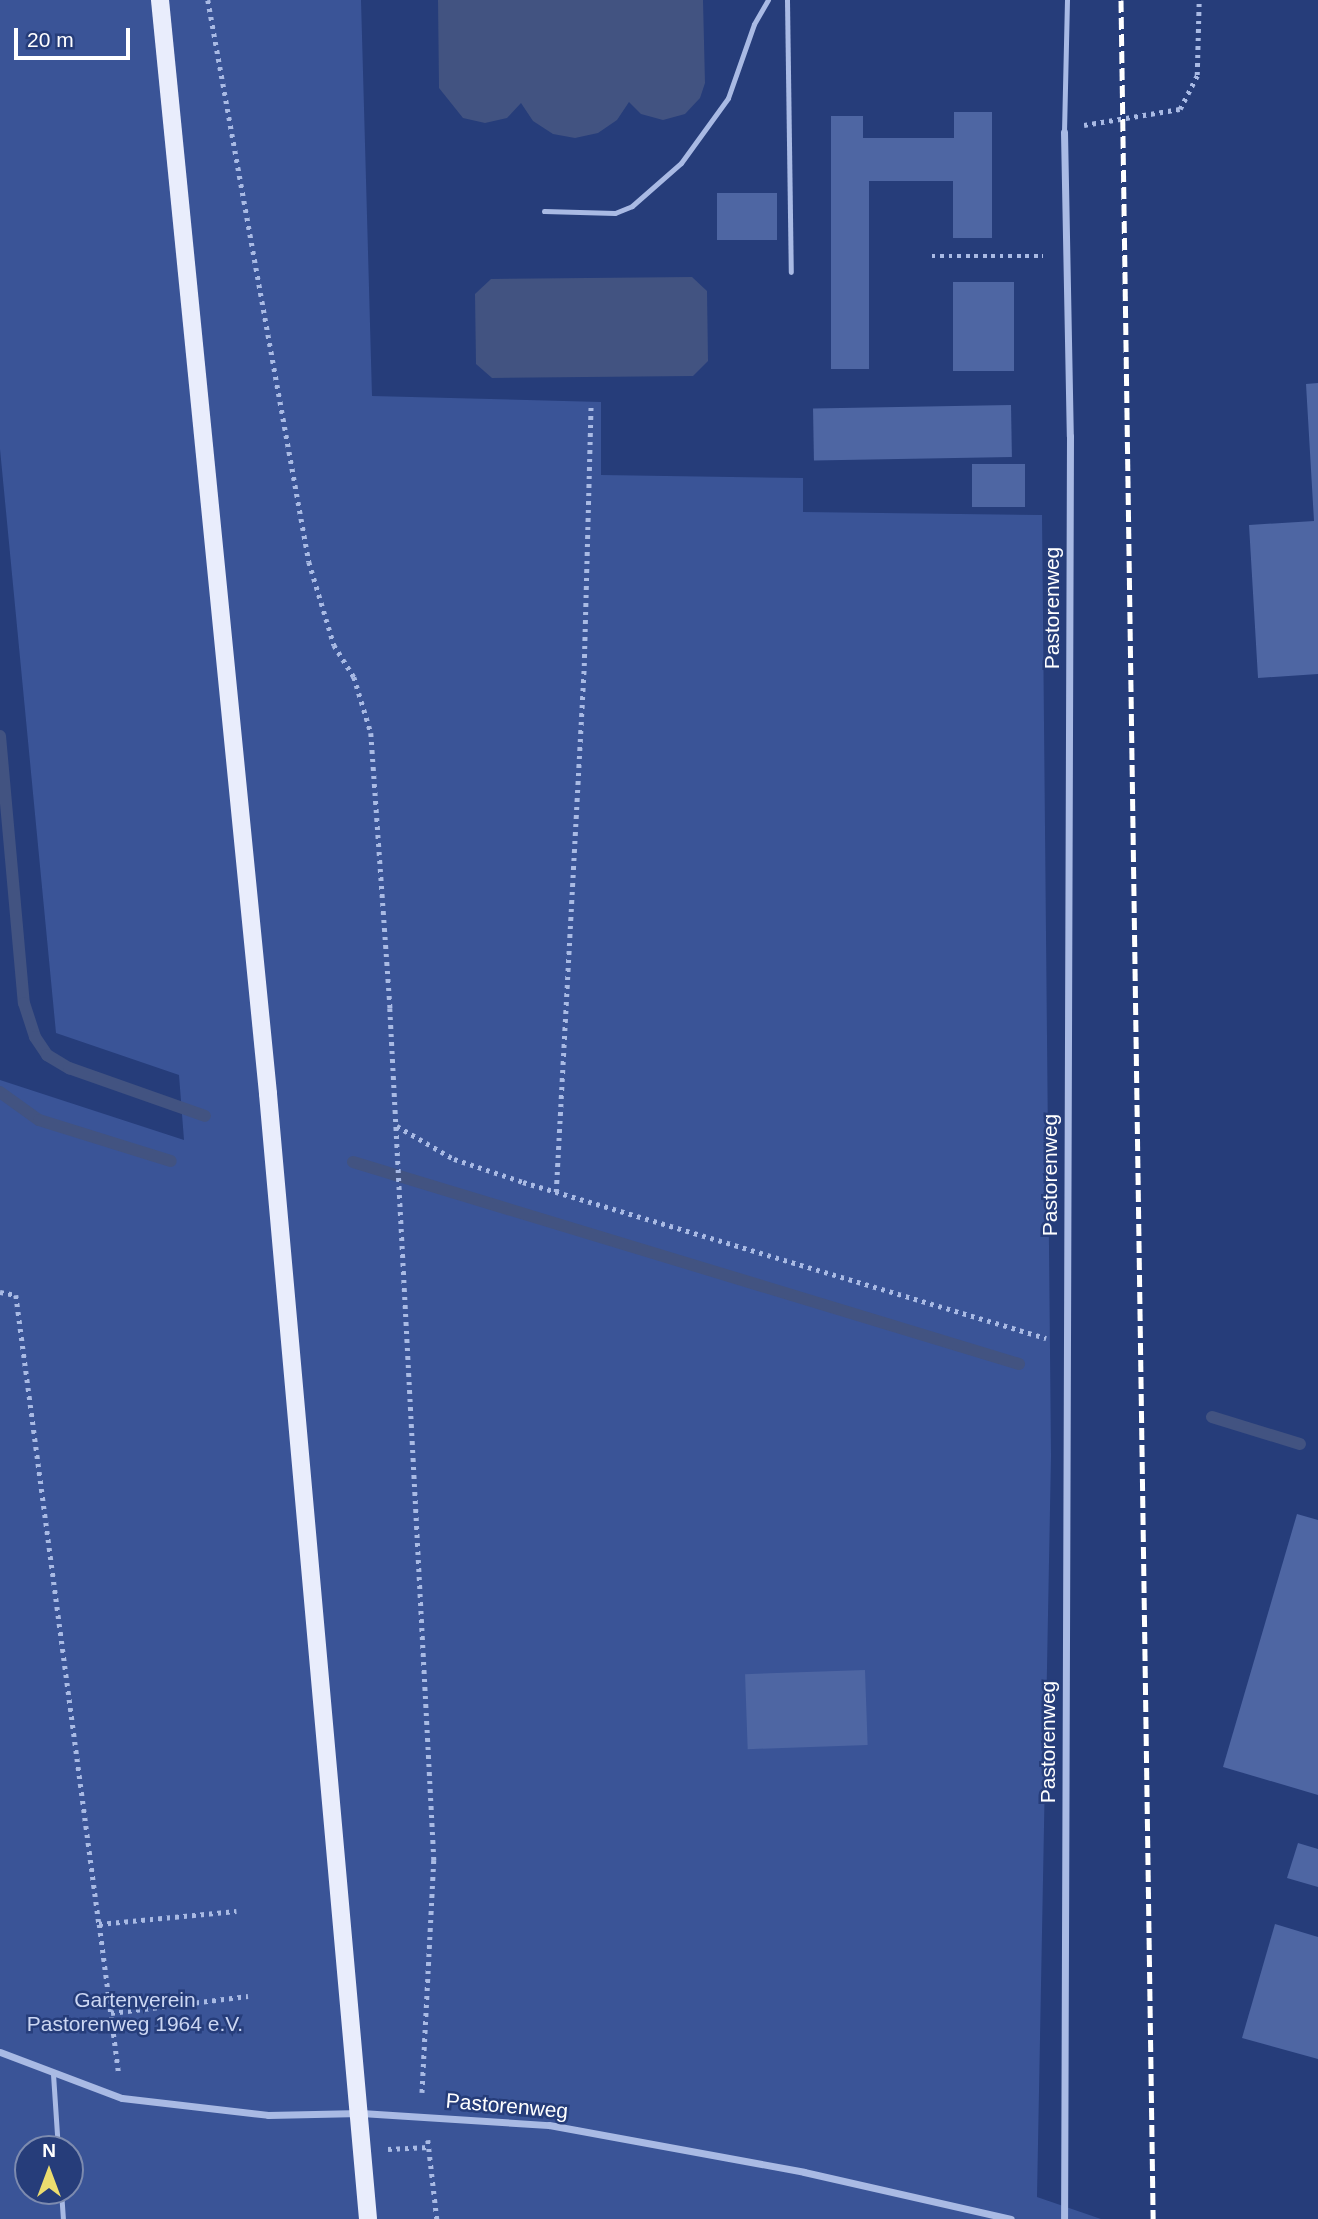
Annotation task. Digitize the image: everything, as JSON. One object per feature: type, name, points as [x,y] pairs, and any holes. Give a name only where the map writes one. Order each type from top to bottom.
[{"type":"main road","points":[[160,0],[268,1094],[361,2113],[368,2219]]},
{"type":"street","name":"Pastorenweg","points":[[1064,132],[1070,436],[1064,2219]]},
{"type":"street","name":"Pastorenweg","points":[[0,2052],[52,2074],[122,2098],[268,2115],[361,2113],[549,2125],[651,2141],[1011,2219]]},
{"type":"lane","points":[[544,211],[615,213],[632,206],[681,163],[728,98],[754,24],[768,0]]},
{"type":"lane","points":[[787,0],[791,272]]},
{"type":"lane","points":[[1064,132],[1067,0]]},
{"type":"lane","points":[[52,2074],[57,2135]]},
{"type":"path","points":[[208,0],[309,562],[334,645],[354,677],[371,733],[397,1126],[434,1860],[421,2072],[437,2219]]},
{"type":"path","points":[[1064,132],[1102,119],[1180,109],[1197,75],[1199,0]]},
{"type":"path","points":[[932,256],[1066,256]]},
{"type":"path","points":[[556,1192],[584,666],[591,407]]},
{"type":"path","points":[[397,1126],[454,1159],[1067,1345]]},
{"type":"path","points":[[0,1292],[16,1295],[122,2098]]},
{"type":"path","points":[[99,1924],[236,1911]]},
{"type":"path","points":[[111,2012],[248,1996]]},
{"type":"path","points":[[363,2150],[429,2147]]},
{"type":"green space","name":"Gartenverein Pastorenweg 1964 e.V.","points":[[0,0],[361,0],[372,396],[601,402],[601,475],[803,478],[803,512],[1042,515],[1051,1456],[1037,2197],[1101,2219],[0,2219],[0,1080],[184,1140],[179,1075],[56,1033],[0,449]]},
{"type":"shaded area","points":[[438,0],[703,0],[705,83],[700,98],[685,114],[663,120],[641,114],[629,102],[617,120],[598,133],[575,138],[553,134],[533,121],[521,103],[507,118],[485,123],[463,118],[439,88]]},
{"type":"shaded area","points":[[692,277],[707,291],[708,361],[693,376],[492,378],[476,364],[475,294],[491,279]]},
{"type":"building","points":[[954,112],[992,112],[992,238],[953,238],[953,181],[869,181],[869,369],[831,369],[831,116],[863,116],[863,138],[954,138]]},
{"type":"building","points":[[717,193],[777,193],[777,240],[717,240]]},
{"type":"building","points":[[953,282],[1014,282],[1014,371],[953,371]]},
{"type":"building","points":[[1318,383],[1318,674],[1258,678],[1249,525],[1314,521],[1306,384]]},
{"type":"building","points":[[1011,405],[1012,457],[814,460],[813,408]]},
{"type":"building","points":[[972,464],[1025,464],[1025,507],[972,507]]},
{"type":"building","points":[[1297,1514],[1318,1520],[1318,1795],[1223,1767]]},
{"type":"building","points":[[865,1670],[868,1745],[748,1749],[745,1674]]},
{"type":"building","points":[[1298,1843],[1318,1849],[1318,1887],[1287,1878]]},
{"type":"building","points":[[1275,1924],[1318,1937],[1318,2059],[1242,2038]]},
{"type":"waterway","points":[[0,736],[24,1003],[35,1037],[47,1055],[69,1068],[205,1116]]},
{"type":"waterway","points":[[0,1092],[39,1120],[171,1161]]},
{"type":"waterway","points":[[353,1162],[1019,1364]]},
{"type":"waterway","points":[[1212,1417],[1300,1444]]},
{"type":"railway","points":[[1121,0],[1153,2219]]}]
